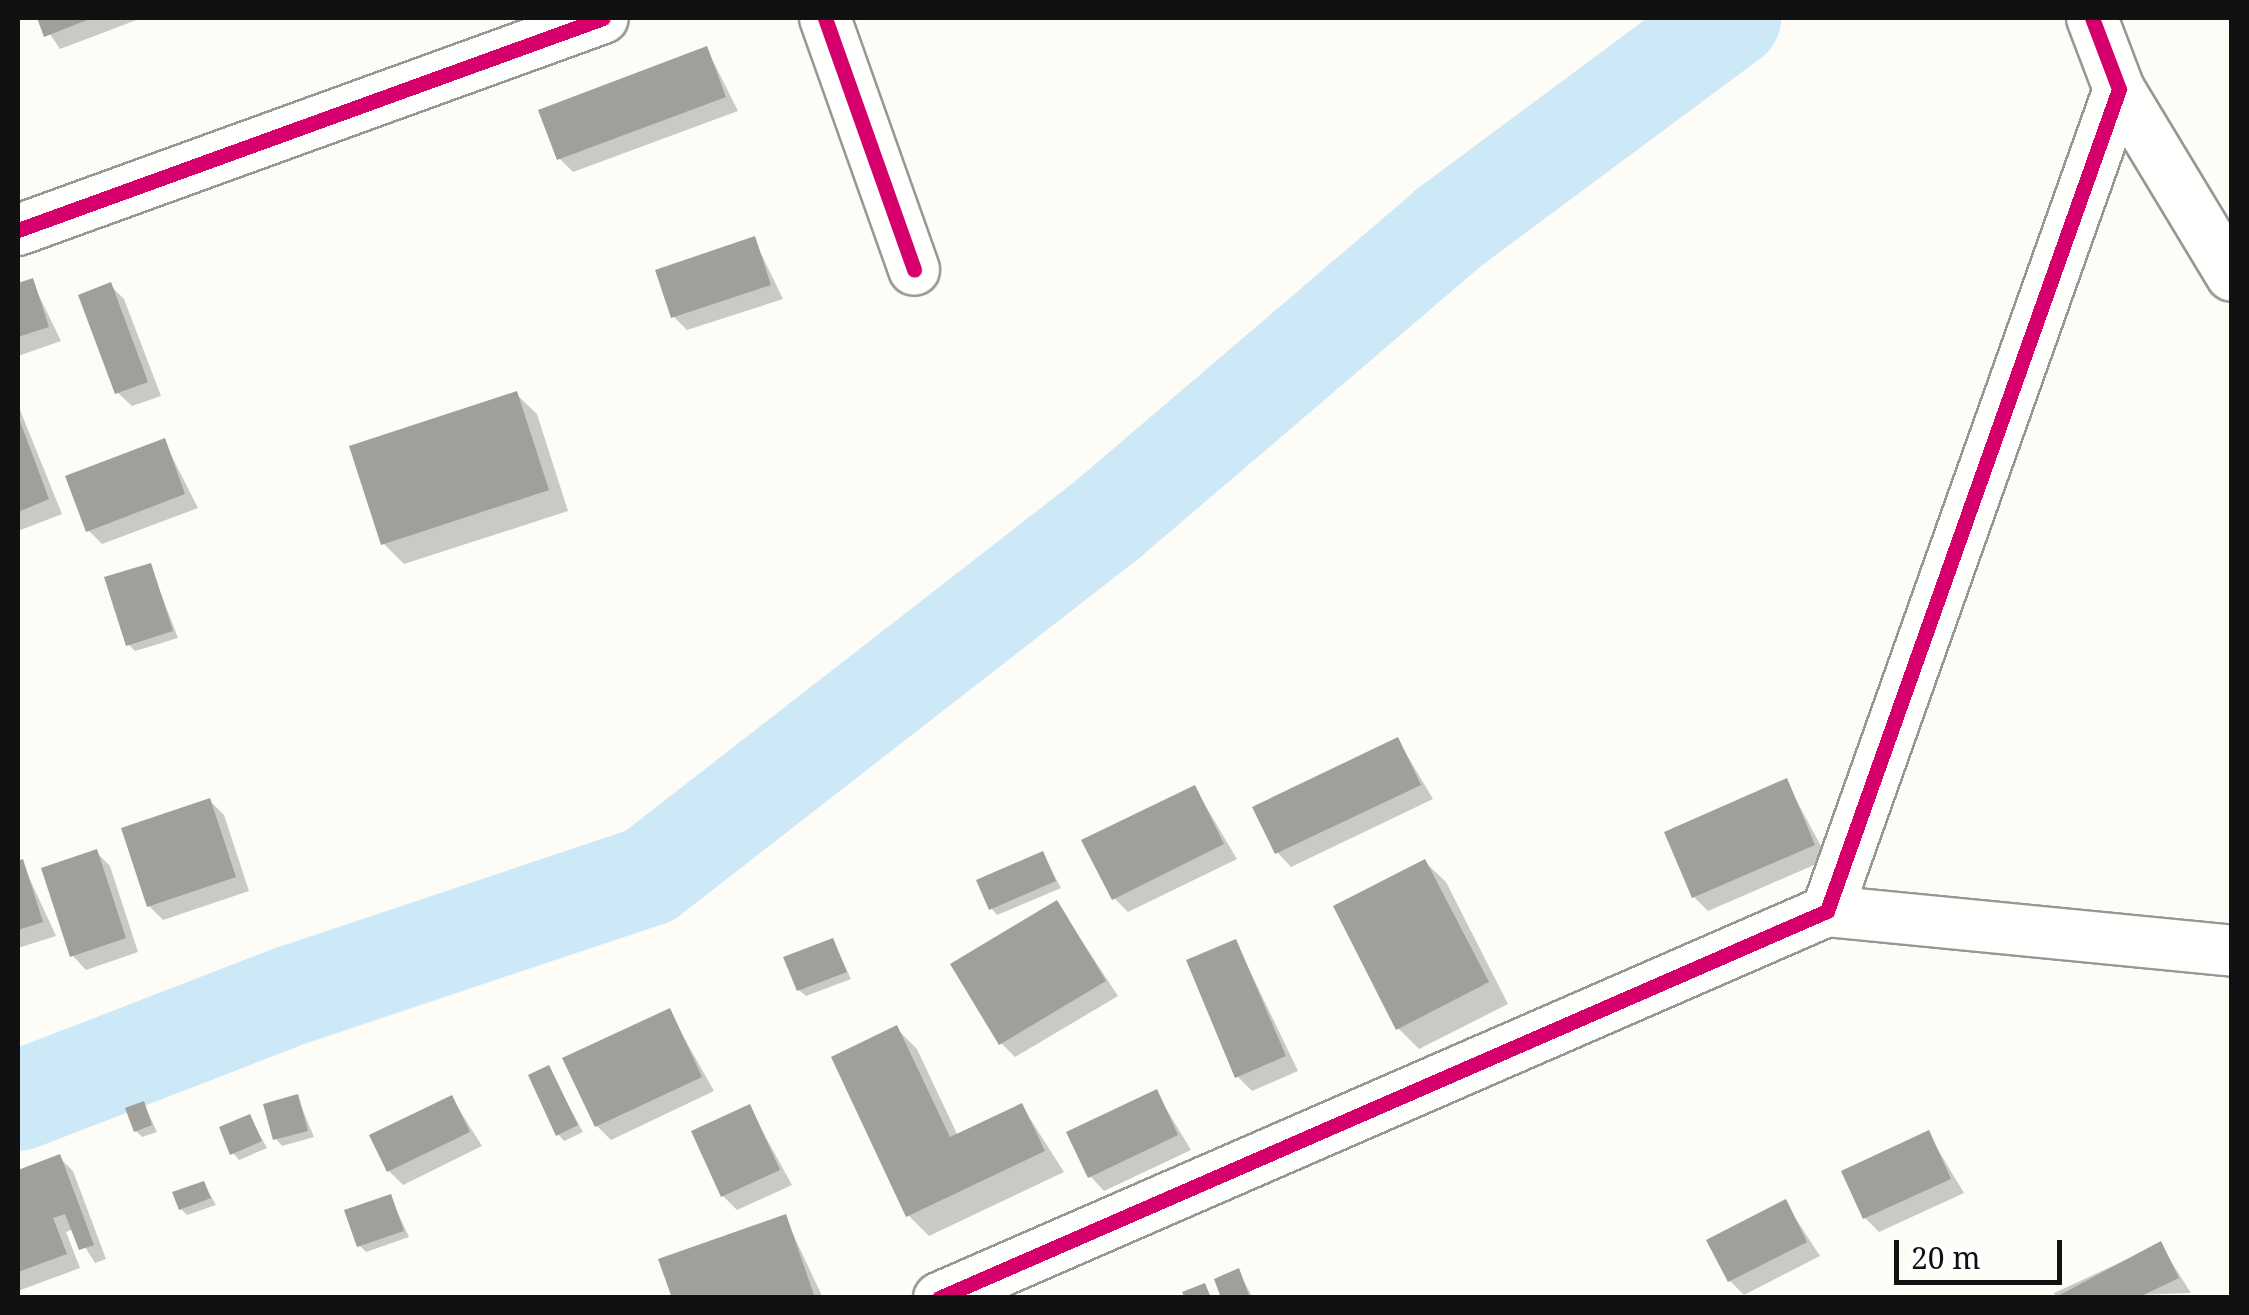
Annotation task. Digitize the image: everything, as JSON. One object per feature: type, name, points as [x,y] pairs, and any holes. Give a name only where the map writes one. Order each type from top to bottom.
[{"type":"street","points":[[18,230],[603,18]]},
{"type":"street","points":[[825,18],[914,270]]},
{"type":"street","points":[[2092,18],[2119,89],[2232,276]]},
{"type":"street","points":[[1827,911],[2119,89]]},
{"type":"street","points":[[940,1298],[1827,911],[2232,951]]},
{"type":"building","points":[[37,18],[92,18],[44,37]]},
{"type":"building","points":[[707,46],[726,97],[557,160],[538,110]]},
{"type":"building","points":[[755,236],[771,285],[671,318],[655,270]]},
{"type":"building","points":[[33,278],[49,327],[18,337],[18,283]]},
{"type":"building","points":[[111,282],[148,382],[115,394],[78,295]]},
{"type":"building","points":[[517,391],[549,490],[381,545],[349,446]]},
{"type":"building","points":[[18,416],[49,499],[18,512]]},
{"type":"building","points":[[165,438],[185,494],[86,532],[65,476]]},
{"type":"building","points":[[151,563],[173,631],[126,646],[104,577]]},
{"type":"building","points":[[1398,737],[1421,785],[1275,854],[1252,807]]},
{"type":"building","points":[[1787,778],[1815,845],[1692,898],[1664,832]]},
{"type":"building","points":[[1195,785],[1224,844],[1112,900],[1081,840]]},
{"type":"building","points":[[210,798],[236,877],[147,907],[121,828]]},
{"type":"building","points":[[97,849],[126,938],[70,957],[41,868]]},
{"type":"building","points":[[1043,851],[1056,881],[989,910],[976,880]]},
{"type":"building","points":[[23,859],[43,922],[18,930],[18,861]]},
{"type":"building","points":[[1425,859],[1489,982],[1396,1030],[1333,906]]},
{"type":"building","points":[[1057,900],[1106,981],[999,1045],[950,964]]},
{"type":"building","points":[[833,938],[847,972],[797,991],[783,957]]},
{"type":"building","points":[[1236,939],[1286,1056],[1235,1078],[1186,960]]},
{"type":"building","points":[[670,1008],[702,1077],[595,1127],[562,1058]]},
{"type":"building","points":[[897,1025],[950,1137],[1022,1103],[1045,1151],[906,1217],[831,1057]]},
{"type":"building","points":[[549,1065],[578,1125],[556,1136],[528,1075]]},
{"type":"building","points":[[1157,1089],[1178,1135],[1088,1178],[1066,1132]]},
{"type":"building","points":[[298,1094],[308,1131],[273,1140],[263,1104]]},
{"type":"building","points":[[452,1095],[470,1132],[387,1172],[369,1135]]},
{"type":"building","points":[[144,1101],[152,1125],[134,1132],[125,1108]]},
{"type":"building","points":[[750,1104],[780,1170],[721,1197],[691,1131]]},
{"type":"building","points":[[250,1114],[262,1141],[230,1155],[219,1127]]},
{"type":"building","points":[[1929,1130],[1951,1179],[1863,1219],[1841,1171]]},
{"type":"building","points":[[60,1154],[94,1245],[79,1250],[65,1214],[53,1218],[67,1254],[18,1272],[18,1170]]},
{"type":"building","points":[[204,1181],[211,1198],[179,1210],[172,1192]]},
{"type":"building","points":[[391,1194],[404,1231],[357,1247],[344,1210]]},
{"type":"building","points":[[1786,1199],[1807,1242],[1728,1282],[1706,1240]]},
{"type":"building","points":[[786,1214],[815,1298],[672,1298],[658,1259]]},
{"type":"building","points":[[2161,1241],[2179,1278],[2137,1298],[2054,1298]]},
{"type":"building","points":[[1239,1268],[1250,1298],[1221,1298],[1214,1279]]},
{"type":"building","points":[[1205,1283],[1211,1298],[1185,1298],[1182,1292]]},
{"type":"waterway","points":[[18,1101],[296,994],[649,876],[1108,519],[1447,229],[1731,18]]},
{"type":"cycle path","points":[[18,230],[603,18]]},
{"type":"cycle path","points":[[825,18],[914,270]]},
{"type":"cycle path","points":[[939,1298],[1827,911],[2119,89],[2092,18]]}]
